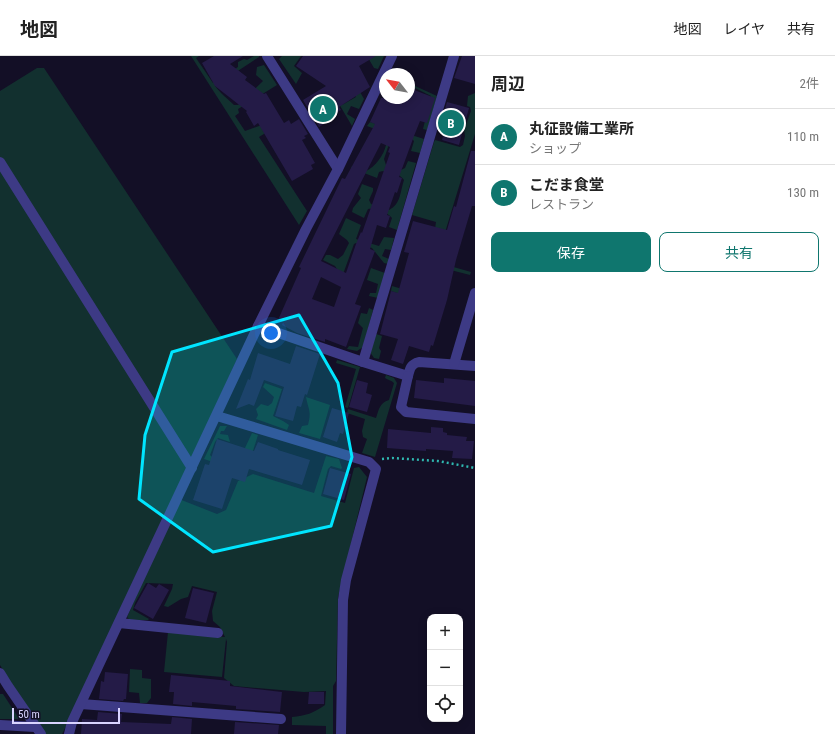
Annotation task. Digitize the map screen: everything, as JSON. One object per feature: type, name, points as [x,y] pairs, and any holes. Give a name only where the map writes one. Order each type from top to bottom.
[{"type":"street","points":[[267,56],[338,169]]},
{"type":"street","points":[[69,734],[72,722],[258,326],[306,229],[338,169],[392,56]]},
{"type":"street","points":[[363,362],[454,56]]},
{"type":"street","points":[[0,162],[192,468]]},
{"type":"street","points":[[454,364],[475,294]]},
{"type":"street","points":[[258,326],[408,376]]},
{"type":"street","points":[[475,366],[419,362],[413,363],[410,368],[401,407],[406,412],[475,419]]},
{"type":"street","points":[[217,416],[370,462],[376,469],[348,573],[343,600],[341,734]]},
{"type":"street","points":[[119,623],[218,633]]},
{"type":"street","points":[[0,673],[38,730]]},
{"type":"street","points":[[81,704],[281,719]]},
{"type":"street","points":[[0,725],[38,730]]},
{"type":"path","points":[[376,469],[383,458],[438,461],[475,468]]},
{"type":"highlighted area","points":[[299,315],[338,383],[352,457],[331,526],[213,552],[139,499],[145,435],[172,352]]},
{"type":"green space","points":[[191,56],[199,56],[196,58],[213,83],[238,67],[238,62],[244,59],[247,60],[254,56],[259,56],[215,86],[234,105],[238,105],[263,81],[256,75],[257,67],[264,65],[277,85],[238,109],[239,113],[235,116],[245,131],[262,125],[283,122],[259,137],[307,211],[299,225]]},
{"type":"green space","points":[[282,56],[301,56],[294,66],[302,73],[296,84],[279,59]]},
{"type":"green space","points":[[367,56],[384,56],[378,69],[374,68]]},
{"type":"green space","points":[[346,67],[364,99],[359,109],[351,106],[347,114],[355,119],[352,126],[332,92],[333,91],[342,105],[356,97],[351,88]]},
{"type":"green space","points":[[37,68],[44,68],[237,359],[174,497],[217,514],[226,510],[238,481],[253,474],[314,493],[326,456],[339,459],[342,468],[331,466],[328,469],[321,496],[345,503],[354,468],[359,467],[367,477],[338,597],[336,681],[333,686],[333,734],[326,734],[326,726],[292,725],[292,717],[309,714],[325,705],[326,691],[304,692],[234,686],[224,678],[226,639],[222,677],[164,672],[168,632],[225,637],[220,627],[213,621],[212,611],[217,592],[192,586],[188,597],[181,599],[168,607],[164,606],[173,584],[146,583],[135,603],[133,610],[149,619],[130,620],[127,617],[142,583],[62,734],[46,734],[27,710],[0,665],[0,91]]},
{"type":"green space","points":[[415,86],[437,96],[427,130],[423,129],[425,121],[424,117],[431,96],[415,88]]},
{"type":"green space","points":[[475,93],[475,134],[436,262],[471,272],[470,275],[435,266],[424,303],[403,297],[403,295],[391,291],[392,286],[423,295],[433,263],[426,257],[434,235],[436,222],[412,215],[434,142],[435,140],[460,147],[463,145],[465,136],[464,130],[471,111],[470,107],[467,106],[468,96]]},
{"type":"green space","points":[[370,122],[424,139],[420,153],[411,151],[414,141],[412,139],[392,135],[384,159],[386,165],[401,170],[405,168],[408,161],[416,163],[397,230],[389,227],[392,218],[381,211],[368,209],[364,218],[352,212],[353,208],[361,198],[358,194],[362,184],[373,188],[369,200],[371,204],[389,210],[396,204],[400,197],[404,180],[399,175],[389,171],[379,172],[377,178],[351,168],[352,166],[366,171],[373,167],[385,149],[386,143],[383,132],[367,126]]},
{"type":"green space","points":[[346,218],[361,225],[356,239],[379,246],[384,237],[394,238],[391,250],[385,249],[382,256],[389,259],[388,264],[384,263],[372,248],[356,243],[354,244],[342,277],[335,266],[323,260],[326,255],[330,255],[338,259],[343,255],[349,243],[339,234]]},
{"type":"green space","points":[[371,268],[385,273],[378,298],[369,296],[370,293],[376,293],[378,284],[367,280]]},
{"type":"green space","points":[[369,308],[373,310],[363,347],[357,351],[347,349],[349,346],[358,347],[363,328],[358,323],[361,313],[367,314]]},
{"type":"green space","points":[[376,334],[382,336],[379,348],[381,351],[379,359],[374,358],[370,352]]},
{"type":"green space","points":[[337,360],[360,367],[348,408],[345,407],[356,369],[336,363]]},
{"type":"green space","points":[[386,375],[394,378],[397,383],[375,457],[362,453],[367,439],[363,437],[362,431],[365,419],[347,413],[348,409],[376,418],[381,405],[389,400],[394,383],[385,378]]},
{"type":"green space","points":[[265,383],[282,389],[273,416],[289,425],[287,430],[256,419],[258,415],[256,409],[261,404],[268,406],[272,403],[274,397],[263,387]]},
{"type":"green space","points":[[306,397],[330,405],[320,439],[299,433],[302,426],[308,425],[309,420],[310,413]]},
{"type":"green space","points":[[220,426],[227,426],[224,431],[221,431],[220,434],[228,435],[230,442],[218,438],[210,455],[214,459],[237,465],[252,433],[258,435],[246,473],[204,459]]},
{"type":"green space","points":[[130,669],[142,670],[142,678],[151,679],[151,698],[147,703],[140,703],[139,693],[129,692]]},
{"type":"green space","points":[[0,694],[3,694],[18,719],[0,719]]},
{"type":"building","points":[[214,56],[243,56],[230,64],[247,77],[245,80],[264,94],[266,93],[284,123],[289,120],[291,124],[299,119],[308,134],[304,136],[306,138],[302,140],[315,163],[311,165],[313,169],[292,181],[258,123],[254,126],[246,112],[247,111],[215,86],[202,63]]},
{"type":"building","points":[[303,56],[376,56],[359,66],[370,87],[339,107],[341,110],[330,116],[332,119],[319,127],[303,100],[326,86],[296,66]]},
{"type":"building","points":[[462,56],[475,56],[475,84],[454,78]]},
{"type":"building","points":[[415,90],[435,98],[427,123],[420,121],[414,136],[399,177],[402,178],[397,193],[395,192],[387,215],[390,216],[386,228],[377,225],[370,249],[375,251],[355,304],[361,306],[346,347],[325,339],[325,342],[297,333],[282,325],[283,322],[278,320],[301,268],[299,267],[342,178],[345,179],[375,124],[370,122],[379,102],[379,104],[415,104]],"holes":[[[381,143],[390,147],[388,152],[390,153],[362,233],[361,232],[356,244],[346,273],[321,261]],[[321,277],[341,287],[334,307],[312,299]]]},
{"type":"building","points":[[447,102],[469,108],[459,145],[442,140],[445,129],[440,127]]},
{"type":"building","points":[[471,151],[475,151],[475,206],[472,206],[433,346],[431,345],[429,352],[409,346],[403,364],[391,360],[398,339],[380,334],[391,291],[398,293],[409,253],[404,252],[413,221],[447,230],[454,206],[456,207]]},
{"type":"building","points":[[296,346],[320,354],[307,395],[305,394],[301,407],[297,406],[293,421],[275,416],[284,387],[264,380],[254,406],[249,404],[236,409],[248,379],[250,380],[258,353],[290,364]]},
{"type":"building","points":[[444,378],[475,381],[475,406],[414,398],[416,380],[444,383]]},
{"type":"building","points":[[357,380],[368,383],[366,393],[372,395],[367,412],[349,407]]},
{"type":"building","points":[[332,408],[349,413],[343,434],[340,433],[337,442],[323,437]]},
{"type":"building","points":[[431,427],[443,428],[443,432],[447,433],[447,435],[467,437],[466,441],[474,441],[472,459],[452,458],[453,451],[426,449],[426,451],[387,448],[388,429],[431,433]]},
{"type":"building","points":[[217,439],[254,451],[258,442],[310,460],[302,485],[249,469],[245,482],[232,478],[222,509],[193,500],[205,464],[209,465]]},
{"type":"building","points":[[330,468],[351,474],[344,500],[323,494]]},
{"type":"building","points":[[148,583],[156,588],[159,584],[169,590],[153,619],[134,608]]},
{"type":"building","points":[[193,588],[214,593],[206,623],[185,618]]},
{"type":"building","points":[[105,672],[128,674],[126,699],[123,701],[99,699],[101,681],[104,682]]},
{"type":"building","points":[[171,675],[230,681],[230,686],[282,692],[280,712],[236,709],[236,706],[192,702],[192,706],[173,704],[174,692],[169,692]]},
{"type":"building","points":[[309,692],[324,692],[324,704],[308,704]]},
{"type":"building","points":[[98,712],[122,714],[121,722],[171,724],[172,717],[192,719],[191,734],[81,734],[82,719],[97,720]]},
{"type":"building","points":[[235,722],[279,725],[278,734],[234,734]]},
{"type":"place","name":"丸征設備工業所","points":[[323,109]]},
{"type":"place","name":"こだま食堂","points":[[451,123]]}]
